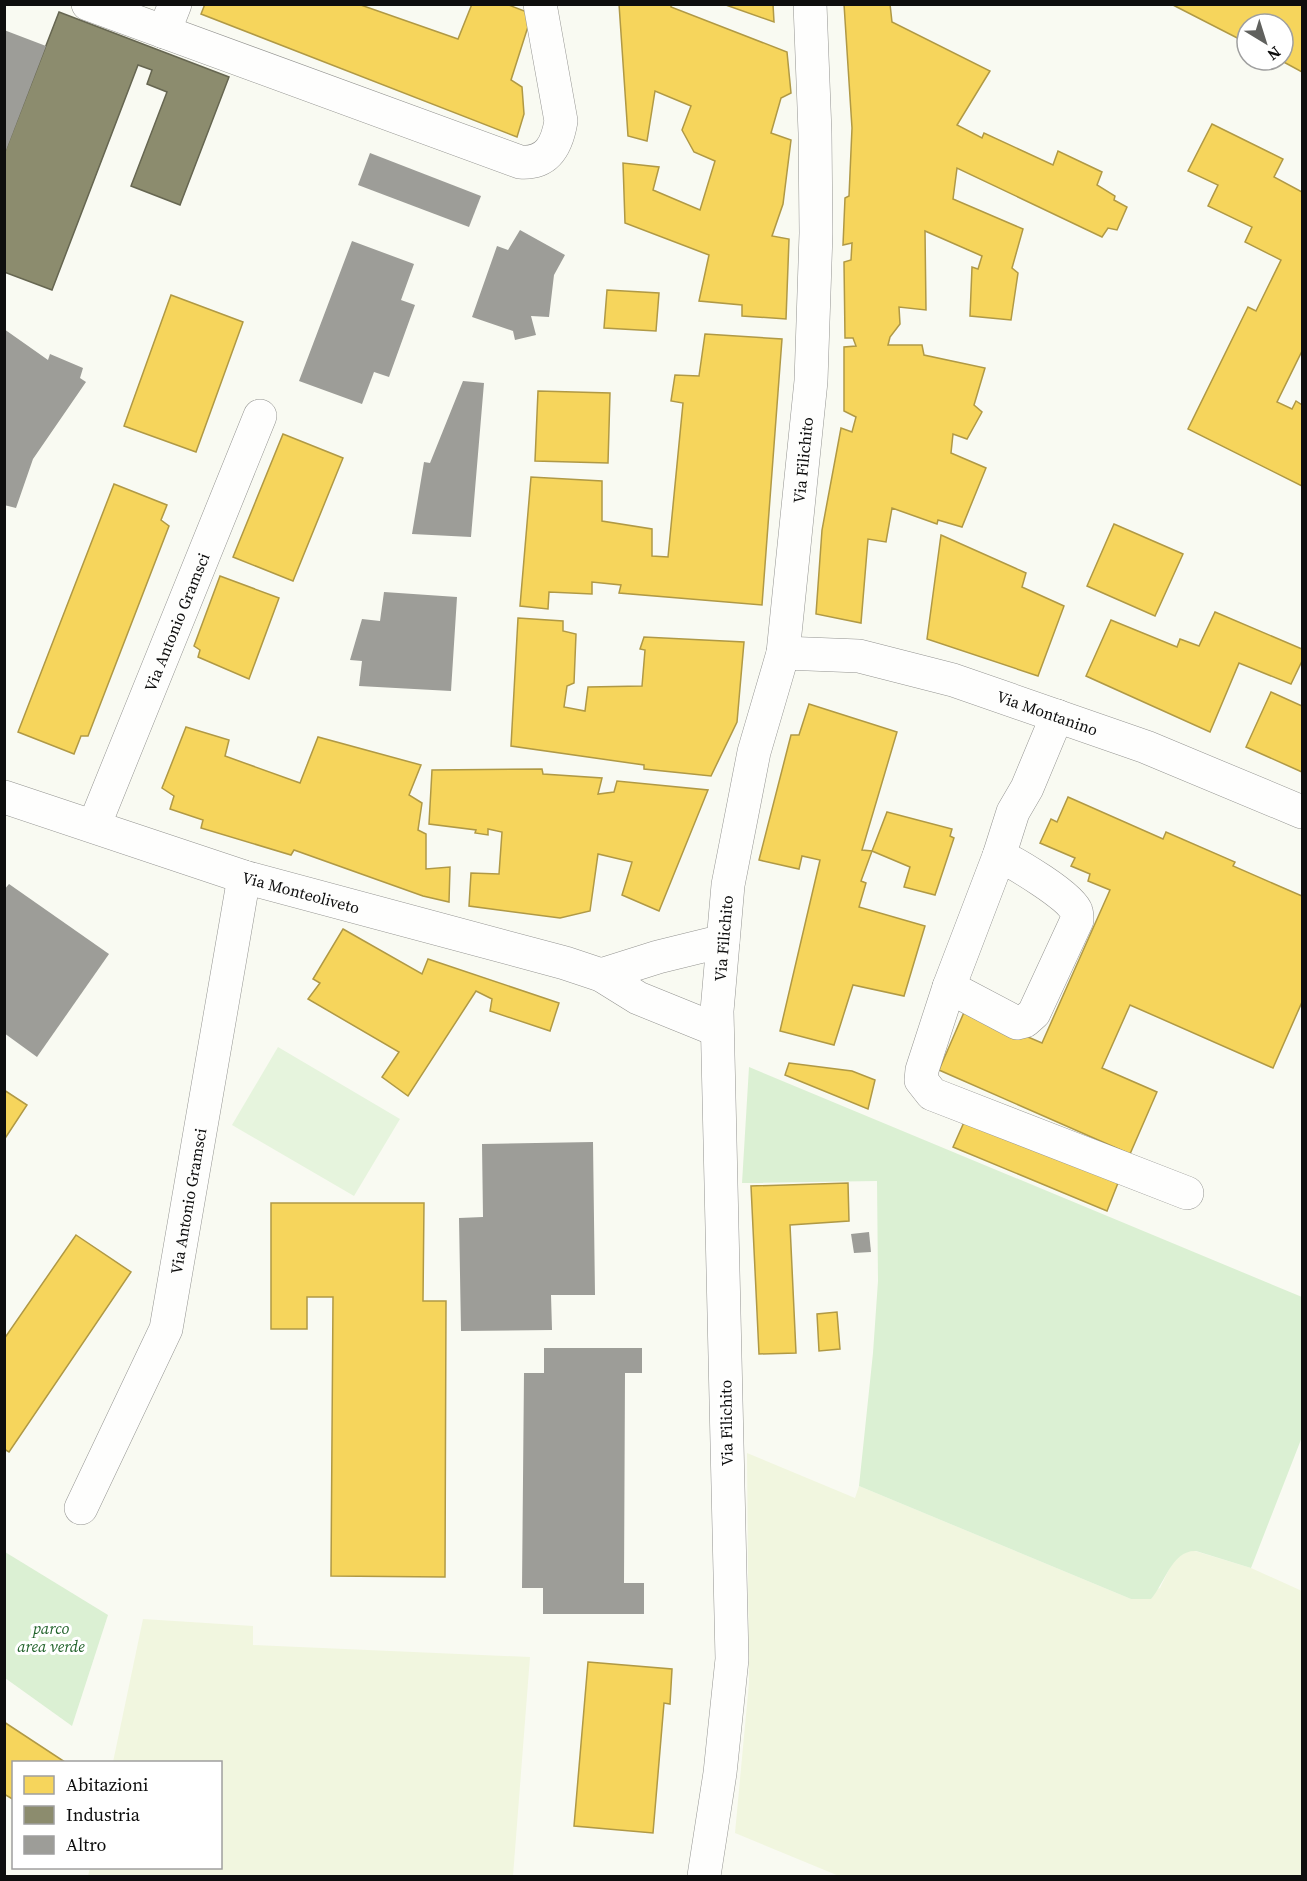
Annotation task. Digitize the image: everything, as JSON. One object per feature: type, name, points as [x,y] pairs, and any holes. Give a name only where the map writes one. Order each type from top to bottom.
[{"type":"street","points":[[88,4],[169,18],[520,162],[539,159],[552,150],[558,138],[561,121],[540,4]]},
{"type":"street","name":"Via Filichito","points":[[704,1876],[720,1773],[732,1659],[717,1030],[728,885],[754,752],[783,653],[811,381],[816,233],[810,4]]},
{"type":"street","name":"Via Antonio Gramsci","points":[[94,826],[260,416]]},
{"type":"street","name":"Via Montanino","points":[[783,653],[859,656],[953,680],[1146,747],[1302,812]]},
{"type":"street","points":[[1057,716],[1027,788],[1013,812],[949,987],[922,1070],[921,1080],[932,1094],[1187,1194]]},
{"type":"street","name":"Via Monteoliveto","points":[[4,797],[244,877],[565,963],[601,975],[638,998],[717,1030]]},
{"type":"street","points":[[949,987],[1017,1023],[1025,1021],[1034,1012],[1077,920],[1076,910],[1070,901],[1017,864],[999,855]]},
{"type":"street","name":"Via Antonio Gramsci","points":[[81,1508],[166,1329],[244,877]]},
{"type":"street","points":[[601,975],[658,957],[723,941]]},
{"type":"green space","points":[[278,1047],[400,1119],[354,1196],[232,1125]]},
{"type":"green space","points":[[749,1067],[1302,1297],[1302,1437],[1251,1568],[1196,1551],[1188,1552],[1175,1562],[1151,1599],[1131,1599],[859,1486],[878,1281],[877,1181],[742,1183]]},
{"type":"green space","points":[[747,1453],[855,1498],[859,1486],[1131,1599],[1160,1588],[1173,1561],[1187,1551],[1195,1551],[1251,1568],[1302,1591],[1302,1876],[839,1876],[735,1833],[749,1683]]},
{"type":"green space","name":"parco area verde","points":[[5,1552],[108,1615],[72,1726],[5,1678]]},
{"type":"green space","points":[[143,1619],[253,1626],[253,1645],[530,1657],[513,1876],[88,1876],[90,1869],[222,1869],[222,1761],[113,1761]]},
{"type":"building: Abitazioni","points":[[205,4],[358,4],[458,39],[472,4],[506,4],[532,14],[511,80],[522,87],[524,114],[517,137],[201,14]]},
{"type":"building: Abitazioni","points":[[619,4],[671,4],[671,7],[787,52],[791,93],[781,98],[771,133],[791,140],[783,204],[772,236],[789,239],[786,319],[742,316],[742,305],[699,301],[709,255],[625,223],[623,163],[659,167],[653,190],[700,210],[715,161],[694,152],[682,130],[691,106],[655,91],[647,141],[628,136]]},
{"type":"building: Abitazioni","points":[[723,4],[773,4],[774,22]]},
{"type":"building: Abitazioni","points":[[844,4],[890,4],[892,22],[990,71],[957,125],[982,138],[984,133],[1053,165],[1058,151],[1102,172],[1097,185],[1115,196],[1114,200],[1127,207],[1117,230],[1108,228],[1102,237],[957,168],[953,199],[1023,229],[1012,268],[1018,273],[1011,320],[970,316],[972,267],[978,269],[982,256],[925,231],[926,310],[899,307],[900,324],[890,337],[888,345],[922,345],[924,355],[985,368],[974,405],[982,412],[967,439],[953,434],[951,453],[986,468],[962,527],[938,520],[937,524],[892,508],[886,542],[868,539],[861,623],[816,614],[822,530],[841,428],[852,432],[856,417],[844,411],[844,347],[856,346],[853,338],[845,338],[844,262],[851,260],[852,243],[843,245],[845,198],[849,196],[852,128]]},
{"type":"building: Abitazioni","points":[[1171,4],[1302,4],[1302,72],[1295,68],[1295,12],[1235,12],[1235,37]]},
{"type":"building: Abitazioni","points":[[1212,124],[1283,159],[1274,177],[1302,192],[1302,351],[1277,402],[1292,409],[1296,401],[1302,405],[1302,486],[1188,429],[1248,307],[1256,311],[1281,260],[1245,242],[1252,227],[1208,206],[1218,185],[1188,171]]},
{"type":"building: Abitazioni","points":[[607,290],[659,293],[656,331],[604,328]]},
{"type":"building: Abitazioni","points":[[171,295],[243,322],[196,452],[124,426]]},
{"type":"building: Abitazioni","points":[[705,334],[782,339],[762,605],[619,593],[621,585],[592,582],[592,594],[549,592],[548,609],[520,606],[531,477],[602,481],[602,521],[652,529],[652,556],[668,557],[683,403],[671,401],[675,375],[699,376]]},
{"type":"building: Abitazioni","points":[[538,391],[610,393],[608,463],[535,461]]},
{"type":"building: Abitazioni","points":[[283,434],[343,458],[293,581],[233,557]]},
{"type":"building: Abitazioni","points":[[114,484],[167,505],[161,520],[169,526],[88,736],[81,736],[74,754],[18,732]]},
{"type":"building: Abitazioni","points":[[1114,524],[1183,554],[1155,616],[1087,586]]},
{"type":"building: Abitazioni","points":[[941,535],[1026,573],[1022,587],[1064,606],[1038,676],[927,639]]},
{"type":"building: Abitazioni","points":[[220,576],[279,598],[249,679],[198,657],[200,650],[194,646]]},
{"type":"building: Abitazioni","points":[[1215,612],[1302,649],[1302,661],[1291,684],[1239,663],[1210,732],[1086,676],[1111,620],[1177,647],[1180,639],[1199,646]]},
{"type":"building: Abitazioni","points":[[518,618],[563,621],[563,631],[576,634],[574,683],[567,686],[564,707],[585,711],[588,687],[642,686],[645,650],[640,649],[644,637],[744,642],[737,722],[711,776],[644,769],[644,765],[511,746]]},
{"type":"building: Abitazioni","points":[[1271,692],[1302,706],[1302,772],[1246,747]]},
{"type":"building: Abitazioni","points":[[809,704],[897,732],[862,850],[872,851],[861,881],[866,883],[859,907],[925,926],[904,996],[853,985],[834,1045],[780,1031],[820,860],[802,856],[799,869],[759,860],[791,735],[799,735]]},
{"type":"building: Abitazioni","points":[[186,727],[229,740],[225,756],[300,783],[318,737],[421,765],[409,795],[422,803],[418,830],[426,834],[426,869],[450,867],[449,902],[423,896],[294,850],[291,855],[201,828],[203,820],[170,809],[174,796],[162,788]]},
{"type":"building: Abitazioni","points":[[542,769],[543,774],[602,778],[598,794],[614,792],[617,781],[708,790],[659,911],[622,895],[632,862],[598,854],[590,911],[560,918],[469,906],[471,873],[499,874],[502,832],[488,829],[488,835],[475,833],[476,830],[429,824],[432,770]]},
{"type":"building: Abitazioni","points":[[1068,797],[1163,839],[1166,832],[1235,862],[1233,866],[1302,896],[1302,1002],[1273,1068],[1130,1005],[1102,1068],[1157,1092],[1130,1154],[939,1070],[965,1010],[1042,1043],[1110,890],[1088,881],[1090,874],[1071,866],[1075,858],[1040,843],[1051,819],[1057,822]]},
{"type":"building: Abitazioni","points":[[887,812],[952,829],[950,836],[954,838],[935,895],[904,887],[910,867],[872,851]]},
{"type":"building: Abitazioni","points":[[343,929],[422,974],[428,959],[559,1003],[550,1031],[490,1011],[492,999],[476,991],[408,1096],[382,1077],[399,1052],[308,999],[320,983],[313,979]]},
{"type":"building: Abitazioni","points":[[789,1063],[852,1071],[875,1080],[868,1109],[785,1075]]},
{"type":"building: Abitazioni","points":[[4,1090],[27,1105],[4,1140]]},
{"type":"building: Abitazioni","points":[[965,1120],[1118,1183],[1107,1211],[953,1147]]},
{"type":"building: Abitazioni","points":[[848,1183],[849,1221],[790,1225],[796,1353],[759,1354],[751,1186]]},
{"type":"building: Abitazioni","points":[[271,1203],[424,1203],[423,1301],[446,1301],[445,1577],[331,1576],[333,1297],[307,1297],[307,1329],[271,1329]]},
{"type":"building: Abitazioni","points":[[76,1235],[131,1272],[9,1452],[4,1449],[4,1339]]},
{"type":"building: Abitazioni","points":[[837,1312],[840,1349],[819,1351],[817,1314]]},
{"type":"building: Abitazioni","points":[[588,1662],[672,1669],[670,1704],[664,1703],[653,1833],[574,1826]]},
{"type":"building: Abitazioni","points":[[4,1722],[63,1761],[12,1761],[12,1799],[4,1794]]},
{"type":"building: Industria","points":[[59,12],[229,77],[180,205],[131,186],[167,92],[147,84],[152,70],[138,65],[52,290],[4,272],[4,154]]},
{"type":"building: Altro","points":[[4,30],[46,46],[5,153],[4,153]]},
{"type":"building: Altro","points":[[370,153],[481,196],[469,227],[358,185]]},
{"type":"building: Altro","points":[[520,230],[565,255],[554,275],[549,317],[531,316],[536,335],[515,340],[513,331],[472,317],[497,246],[508,250]]},
{"type":"building: Altro","points":[[352,241],[414,264],[401,300],[415,305],[389,377],[374,372],[362,404],[299,381]]},
{"type":"building: Altro","points":[[4,329],[48,360],[50,354],[83,368],[80,378],[86,382],[33,459],[16,508],[4,505]]},
{"type":"building: Altro","points":[[463,381],[484,383],[471,537],[412,534],[424,462],[430,463]]},
{"type":"building: Altro","points":[[384,592],[457,597],[451,691],[359,686],[362,661],[350,660],[362,619],[380,621]]},
{"type":"building: Altro","points":[[9,884],[109,954],[37,1057],[4,1033],[4,890]]},
{"type":"building: Altro","points":[[593,1142],[595,1295],[551,1295],[552,1330],[461,1331],[459,1218],[483,1217],[482,1144]]},
{"type":"building: Altro","points":[[869,1232],[871,1252],[854,1253],[851,1234]]},
{"type":"building: Altro","points":[[544,1348],[642,1348],[642,1373],[625,1373],[624,1583],[644,1583],[644,1614],[543,1614],[543,1588],[522,1588],[524,1373],[544,1373]]}]
